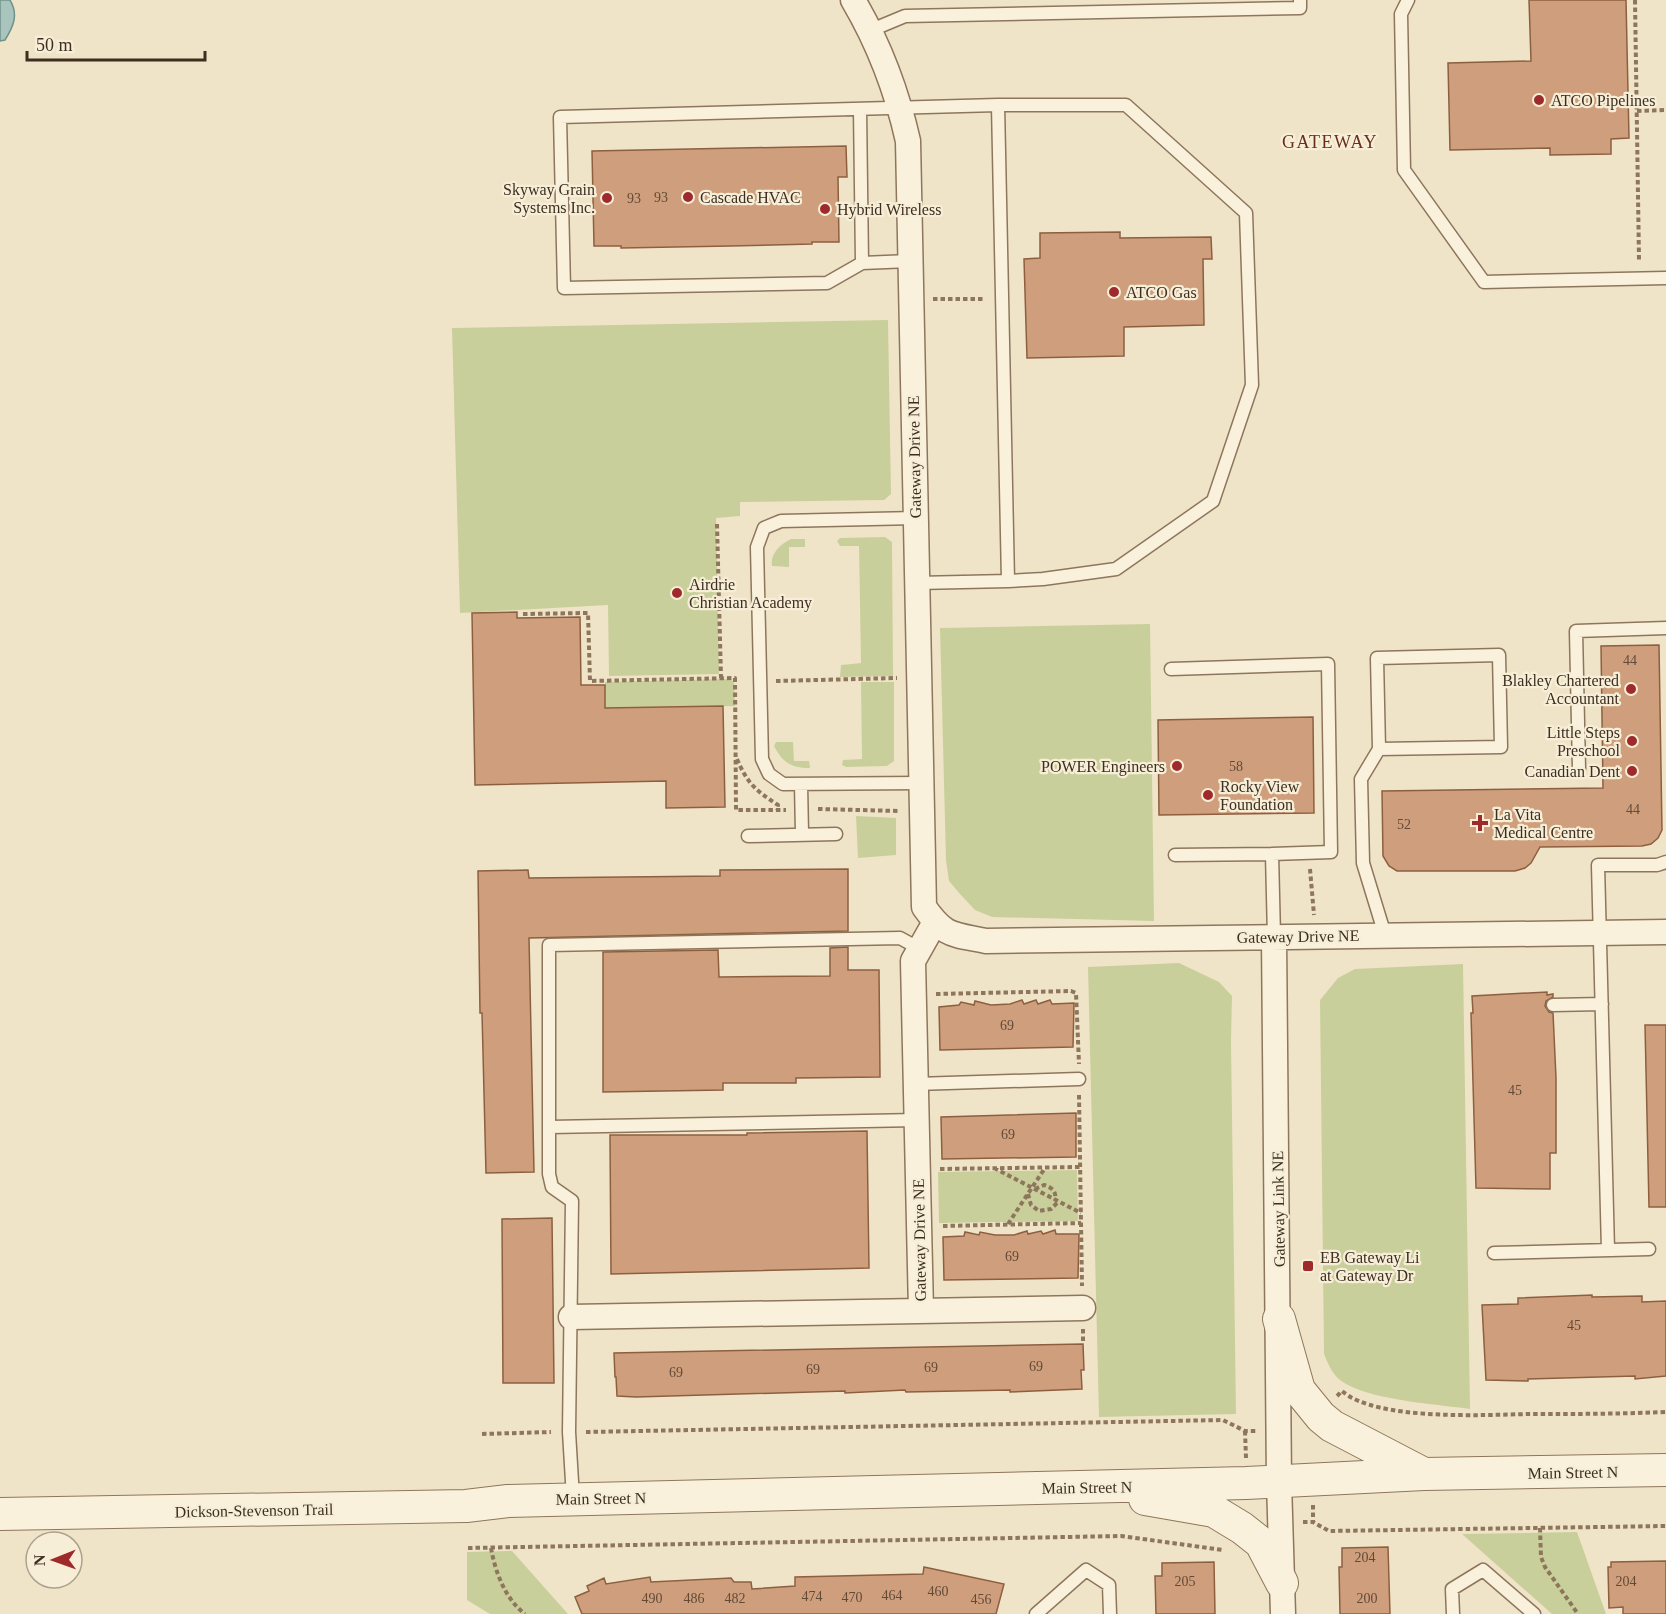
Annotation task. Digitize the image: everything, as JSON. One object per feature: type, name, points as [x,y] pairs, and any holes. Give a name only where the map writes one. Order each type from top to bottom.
[{"type":"street","name":"Gateway Drive NE","points":[[853,0],[889,74],[908,141],[924,907],[935,922],[948,933],[986,941],[1666,932]]},
{"type":"street","name":"Gateway Drive NE","points":[[921,1311],[913,961],[935,922]]},
{"type":"street","name":"Gateway Link NE","points":[[1274,937],[1279,1482],[1283,1614]]},
{"type":"street","name":"Gateway Drive NE","points":[[571,1317],[1083,1308]]},
{"type":"street","points":[[1279,1319],[1299,1390],[1321,1417],[1332,1426],[1424,1474]]},
{"type":"street","name":"Main Street N","points":[[508,1501],[1279,1482],[1424,1474],[1666,1470]]},
{"type":"street","points":[[1076,1487],[1214,1511],[1261,1543],[1282,1583]]},
{"type":"street","name":"Dickson-Stevenson Trail","points":[[0,1514],[466,1506],[508,1501]]},
{"type":"lane","points":[[869,31],[904,16],[1300,8],[1300,0]]},
{"type":"lane","points":[[1408,0],[1401,14],[1404,170],[1484,282],[1666,278]]},
{"type":"lane","points":[[998,105],[1008,581]]},
{"type":"lane","points":[[910,261],[862,263],[826,283],[564,288],[560,117],[998,105],[1126,105],[1246,213],[1251,385],[1213,501],[1116,569],[1043,579],[917,583]]},
{"type":"lane","points":[[860,109],[862,263]]},
{"type":"lane","points":[[916,518],[781,521],[764,528],[757,547],[762,759],[769,774],[783,784],[921,783]]},
{"type":"lane","points":[[1579,769],[1576,631],[1666,628]]},
{"type":"lane","points":[[1379,749],[1501,747],[1499,655],[1377,658],[1379,749],[1361,779],[1363,863],[1386,935]]},
{"type":"lane","points":[[1171,669],[1328,664],[1331,852],[1175,855]]},
{"type":"lane","points":[[801,784],[802,834]]},
{"type":"lane","points":[[748,836],[836,834]]},
{"type":"lane","points":[[1272,854],[1274,937]]},
{"type":"lane","points":[[1608,1250],[1598,865],[1657,865],[1666,862]]},
{"type":"lane","points":[[573,1499],[569,1432],[572,1201],[552,1186],[549,1174],[549,945],[900,938],[920,949]]},
{"type":"lane","points":[[1553,1005],[1602,1004]]},
{"type":"lane","points":[[916,1084],[1079,1079]]},
{"type":"lane","points":[[550,1127],[917,1120]]},
{"type":"lane","points":[[1494,1252],[1649,1249]]},
{"type":"lane","points":[[1036,1614],[1086,1569],[1109,1585],[1110,1614]]},
{"type":"lane","points":[[1453,1614],[1452,1589],[1483,1570],[1534,1614]]},
{"type":"path","points":[[1635,0],[1639,260]]},
{"type":"path","points":[[1636,111],[1666,110]]},
{"type":"path","points":[[911,300],[1002,298]]},
{"type":"path","points":[[717,524],[721,678]]},
{"type":"path","points":[[523,614],[588,613],[590,681],[735,678],[736,810],[922,811]]},
{"type":"path","points":[[736,682],[919,677]]},
{"type":"path","points":[[1309,853],[1314,919]]},
{"type":"path","points":[[914,994],[1076,993],[1078,999],[1083,1343]]},
{"type":"path","points":[[1007,1224],[1045,1167]]},
{"type":"path","points":[[936,1169],[1080,1167]]},
{"type":"path","points":[[993,1168],[1081,1213]]},
{"type":"path","points":[[1028,1193],[1031,1205],[1040,1211],[1051,1209],[1057,1201],[1055,1192],[1044,1185],[1033,1188]]},
{"type":"path","points":[[937,1226],[1081,1223]]},
{"type":"path","points":[[1342,1391],[1350,1398],[1378,1407],[1449,1415],[1666,1412]]},
{"type":"path","points":[[482,1434],[1224,1420],[1245,1431]]},
{"type":"path","points":[[1313,1522],[1329,1531],[1666,1526]]},
{"type":"path","points":[[1540,1528],[1541,1557],[1545,1568],[1578,1614]]},
{"type":"path","points":[[468,1548],[1121,1536],[1227,1550]]},
{"type":"path","points":[[491,1548],[507,1594],[517,1608],[525,1614]]},
{"type":"green space","points":[[888,320],[891,494],[884,500],[740,502],[740,516],[716,518],[719,674],[609,676],[608,605],[460,613],[452,328]]},
{"type":"green space","points":[[885,537],[892,542],[893,676],[840,677],[841,665],[861,663],[859,546],[840,546],[837,541],[840,538]]},
{"type":"green space","points":[[791,539],[805,539],[805,547],[789,547],[789,567],[772,566],[777,550]]},
{"type":"green space","points":[[1150,624],[1154,921],[992,917],[975,910],[949,881],[946,860],[940,628]]},
{"type":"green space","points":[[731,679],[734,683],[735,706],[605,708],[605,682]]},
{"type":"green space","points":[[861,682],[894,682],[894,761],[887,766],[846,767],[842,765],[843,760],[862,759]]},
{"type":"green space","points":[[776,742],[793,742],[794,761],[809,761],[810,768],[793,766],[784,760],[774,746]]},
{"type":"green space","points":[[856,816],[896,818],[896,855],[858,858]]},
{"type":"green space","points":[[1179,963],[1219,982],[1232,996],[1236,1414],[1099,1417],[1088,967]]},
{"type":"green space","points":[[1463,964],[1470,1409],[1398,1400],[1360,1390],[1335,1375],[1324,1354],[1320,1000],[1338,978],[1355,969]]},
{"type":"green space","points":[[1077,1170],[1078,1221],[939,1223],[938,1172]]},
{"type":"green space","points":[[1577,1532],[1606,1614],[1552,1614],[1462,1534]]},
{"type":"green space","points":[[512,1551],[568,1614],[490,1614],[467,1600],[467,1552]]},
{"type":"water","points":[[0,0],[10,0],[14,16],[8,35],[5,40],[0,41]]},
{"type":"building","name":"ATCO Pipelines","points":[[1529,0],[1626,0],[1629,138],[1611,139],[1611,154],[1550,155],[1550,148],[1450,150],[1448,63],[1531,61]]},
{"type":"building","points":[[846,146],[847,177],[838,177],[839,242],[621,248],[621,246],[594,246],[592,151]]},
{"type":"building","name":"ATCO Gas","points":[[1120,232],[1120,238],[1211,237],[1212,259],[1203,259],[1204,325],[1124,327],[1124,356],[1027,358],[1024,259],[1040,258],[1040,233]]},
{"type":"building","points":[[517,612],[517,618],[580,617],[581,685],[605,685],[605,708],[723,706],[725,807],[666,808],[666,781],[475,785],[472,613]]},
{"type":"building","points":[[1659,645],[1662,830],[1651,844],[1540,847],[1531,863],[1515,871],[1397,871],[1389,866],[1383,856],[1382,791],[1603,788],[1601,646]]},
{"type":"building","points":[[1313,717],[1314,813],[1159,815],[1158,720]]},
{"type":"building","points":[[848,869],[848,931],[529,938],[534,1172],[486,1173],[478,871],[528,870],[529,878],[720,876],[720,870]]},
{"type":"building","points":[[848,947],[848,970],[879,970],[880,1077],[796,1078],[796,1083],[723,1083],[723,1090],[603,1092],[603,952],[718,950],[719,977],[830,976],[830,948]]},
{"type":"building","points":[[1547,992],[1547,995],[1553,994],[1553,997],[1546,1001],[1545,1006],[1549,1012],[1553,1013],[1556,1078],[1556,1153],[1550,1153],[1550,1189],[1476,1188],[1472,996]]},
{"type":"building","points":[[1022,1000],[1024,1004],[1036,1000],[1038,1004],[1050,1000],[1052,1004],[1074,1003],[1073,1047],[940,1050],[939,1007],[959,1005],[961,1002],[974,1005],[975,1001],[991,1005],[1010,1004]]},
{"type":"building","points":[[1645,1025],[1666,1025],[1666,1207],[1649,1207]]},
{"type":"building","points":[[1076,1113],[1076,1157],[942,1159],[941,1117]]},
{"type":"building","points":[[867,1131],[869,1268],[611,1274],[610,1135],[747,1135],[747,1133]]},
{"type":"building","points":[[552,1218],[554,1383],[503,1383],[502,1219]]},
{"type":"building","points":[[1055,1230],[1056,1234],[1079,1234],[1078,1278],[944,1280],[943,1237],[964,1236],[965,1232],[979,1235],[980,1232],[1014,1235],[1027,1231],[1028,1234],[1041,1231],[1043,1234]]},
{"type":"building","points":[[1592,1295],[1592,1297],[1642,1296],[1642,1302],[1666,1301],[1666,1376],[1635,1379],[1635,1376],[1528,1379],[1528,1381],[1486,1380],[1482,1305],[1518,1304],[1518,1298]]},
{"type":"building","points":[[1083,1344],[1082,1389],[1010,1392],[1010,1390],[906,1392],[905,1390],[845,1393],[845,1391],[636,1397],[617,1396],[615,1377],[614,1353]]},
{"type":"building","points":[[1388,1547],[1390,1614],[1340,1614],[1339,1567],[1342,1567],[1342,1548]]},
{"type":"building","points":[[1666,1561],[1666,1614],[1623,1614],[1623,1607],[1609,1608],[1608,1567],[1611,1567],[1611,1562]]},
{"type":"building","points":[[1214,1562],[1215,1614],[1156,1614],[1155,1576],[1162,1576],[1162,1563]]},
{"type":"building","points":[[924,1567],[1004,1584],[996,1614],[582,1614],[575,1597],[589,1591],[587,1586],[604,1578],[606,1584],[650,1577],[651,1582],[731,1578],[734,1582],[751,1582],[752,1589],[795,1586],[795,1577],[923,1574]]},
{"type":"place","name":"ATCO Pipelines","points":[[1539,100]]},
{"type":"place","name":"Cascade HVAC","points":[[688,197]]},
{"type":"place","name":"Skyway Grain Systems Inc.","points":[[607,198]]},
{"type":"place","name":"Hybrid Wireless","points":[[825,209]]},
{"type":"place","name":"ATCO Gas","points":[[1114,292]]},
{"type":"place","name":"Airdrie Christian Academy","points":[[677,593]]},
{"type":"place","name":"Blakley Chartered Accountant","points":[[1631,689]]},
{"type":"place","name":"Little Steps Preschool","points":[[1632,741]]},
{"type":"place","name":"POWER Engineers","points":[[1177,766]]},
{"type":"place","name":"Canadian Dent","points":[[1632,771]]},
{"type":"place","name":"Rocky View Foundation","points":[[1208,795]]},
{"type":"place","name":"La Vita Medical Centre","points":[[1480,823]]},
{"type":"place","name":"EB Gateway Li at Gateway Dr","points":[[1308,1266]]},
{"type":"district","name":"GATEWAY","points":[[1330,142]]}]
